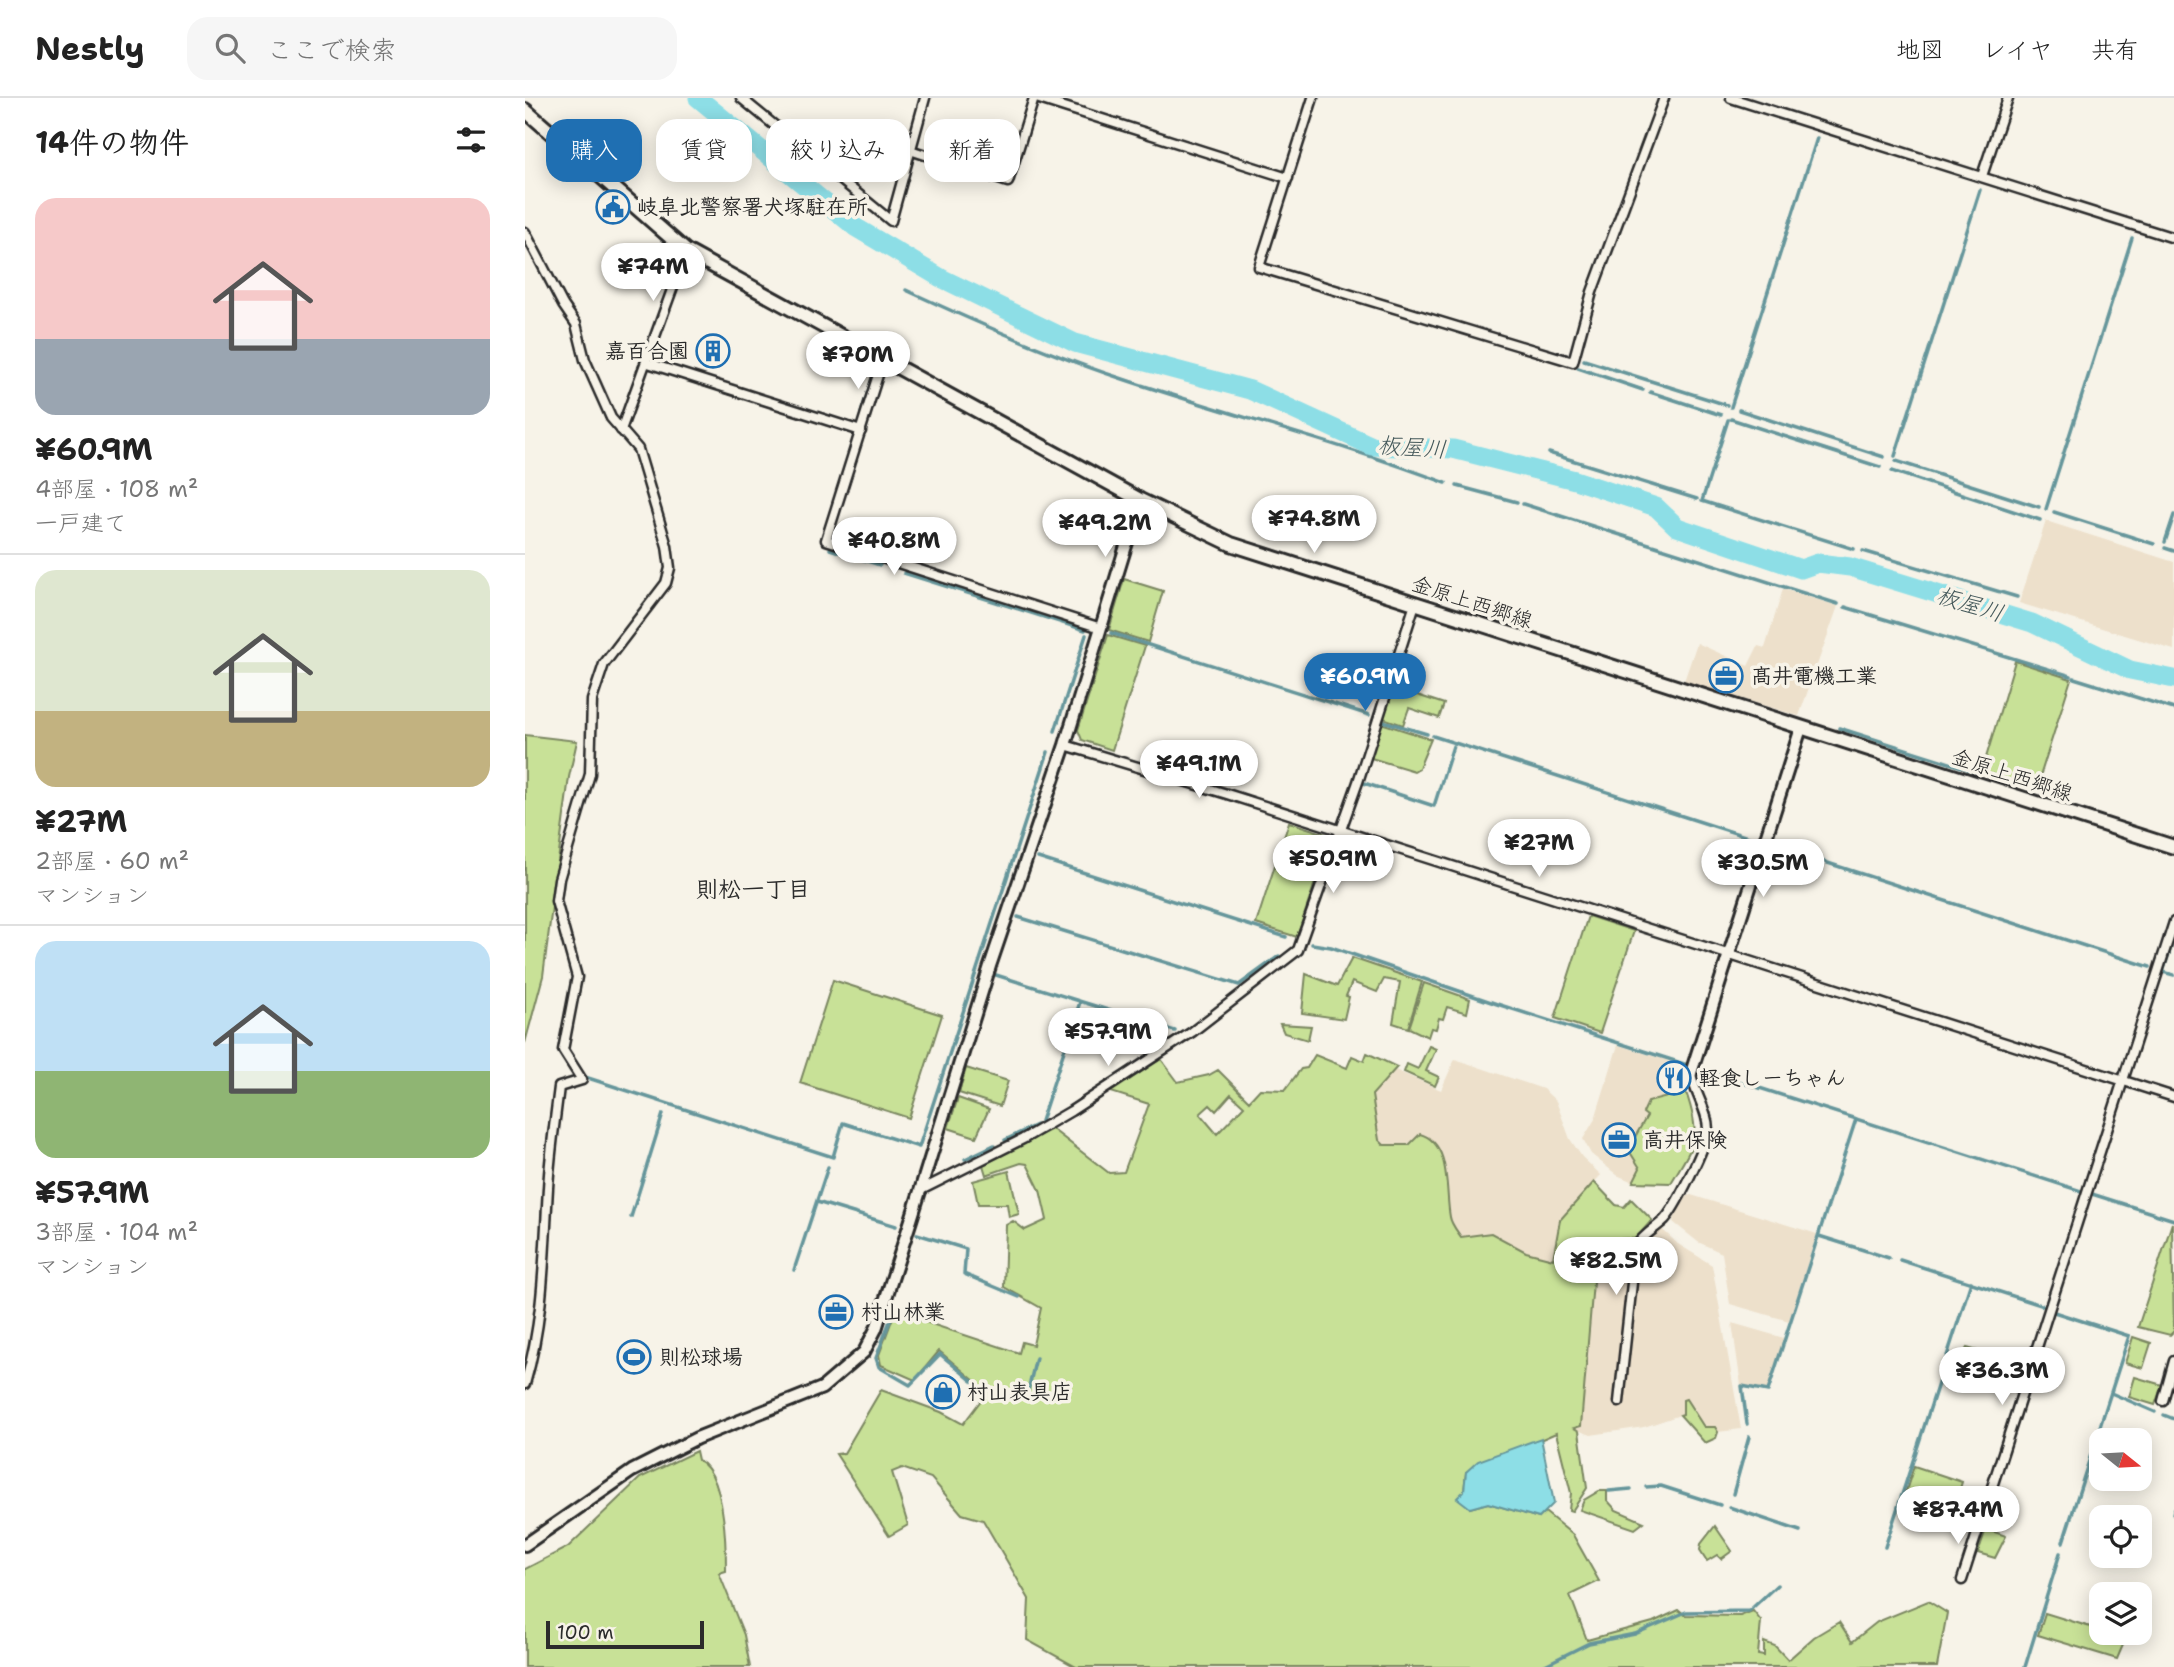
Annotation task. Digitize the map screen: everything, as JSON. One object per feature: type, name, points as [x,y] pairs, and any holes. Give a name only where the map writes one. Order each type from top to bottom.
[{"type":"main road","name":"金原上西郷線","points":[[525,110],[686,251],[1140,500],[1231,544],[2174,847]]},
{"type":"street","points":[[741,98],[767,119]]},
{"type":"street","points":[[925,98],[910,150],[1008,182],[1035,98],[1288,178]]},
{"type":"street","points":[[1313,98],[1259,267],[1573,362],[1593,292],[1664,98]]},
{"type":"street","points":[[1731,98],[2174,238]]},
{"type":"street","points":[[1982,176],[2008,98]]},
{"type":"street","points":[[843,182],[891,221],[901,182]]},
{"type":"street","points":[[525,232],[576,324],[593,382],[611,418],[638,449],[670,568],[666,583],[604,664],[592,700],[590,774],[559,879],[556,901],[559,921],[577,977],[563,1050],[582,1080],[559,1087],[548,1187],[539,1329],[525,1384]]},
{"type":"street","points":[[621,430],[648,363],[686,251]]},
{"type":"street","points":[[883,359],[826,540],[1101,628]]},
{"type":"street","points":[[648,363],[861,431]]},
{"type":"street","points":[[525,1545],[632,1471],[697,1438],[822,1388],[857,1362],[876,1329],[994,953],[1065,745],[1140,500]]},
{"type":"street","points":[[921,1190],[1023,1139],[1071,1111],[1192,1032],[1298,950],[1341,831],[1415,604]]},
{"type":"street","points":[[1619,1402],[1636,1247],[1647,1232],[1665,1220],[1692,1170],[1708,1130],[1704,1110],[1694,1092],[1691,1073],[1801,728]]},
{"type":"street","points":[[1065,745],[2174,1097]]},
{"type":"street","points":[[1962,1580],[2174,922]]},
{"type":"street","points":[[2163,1401],[2174,1361]]},
{"type":"shaded area","points":[[2046,521],[2174,562],[2174,650],[2019,603]]},
{"type":"shaded area","points":[[1783,589],[1838,606],[1799,716],[1684,681],[1697,643],[1748,666],[1758,646],[1765,648]]},
{"type":"shaded area","points":[[1618,1045],[1685,1066],[1676,1094],[1648,1102],[1643,1113],[1648,1116],[1628,1149],[1640,1168],[1633,1182],[1617,1175],[1591,1154],[1583,1139],[1595,1119]]},
{"type":"shaded area","points":[[1455,1059],[1543,1089],[1556,1101],[1570,1139],[1582,1157],[1601,1175],[1560,1219],[1554,1259],[1526,1252],[1491,1234],[1461,1237],[1450,1221],[1445,1166],[1409,1145],[1384,1145],[1379,1140],[1372,1095],[1395,1070],[1441,1090]]},
{"type":"shaded area","points":[[1691,1195],[1817,1234],[1789,1321],[1730,1304],[1722,1253],[1698,1242],[1673,1222],[1682,1197]]},
{"type":"shaded area","points":[[1652,1220],[1678,1244],[1712,1265],[1741,1429],[1718,1432],[1715,1427],[1704,1427],[1683,1400],[1683,1414],[1644,1427],[1591,1435],[1572,1428],[1595,1258],[1604,1244],[1618,1237],[1635,1239]]},
{"type":"shaded area","points":[[1732,1323],[1784,1338],[1767,1390],[1741,1385]]},
{"type":"green space","points":[[1124,579],[1163,591],[1148,642],[1109,630]]},
{"type":"green space","points":[[1108,635],[1145,646],[1112,750],[1082,740],[1078,730]]},
{"type":"green space","points":[[2015,661],[2071,679],[2036,789],[1982,771]]},
{"type":"green space","points":[[1393,687],[1444,704],[1439,718],[1409,708],[1403,725],[1383,718]]},
{"type":"green space","points":[[1381,723],[1431,739],[1419,768],[1414,771],[1371,758]]},
{"type":"green space","points":[[525,735],[577,741],[569,777],[543,976],[525,1043]]},
{"type":"green space","points":[[1289,822],[1326,834],[1329,840],[1297,937],[1256,924]]},
{"type":"green space","points":[[1588,916],[1634,931],[1600,1033],[1555,1018]]},
{"type":"green space","points":[[1352,958],[1422,982],[1408,1028],[1393,1023],[1400,982],[1384,979],[1377,992],[1352,982],[1346,996],[1349,997],[1344,1019],[1302,1013],[1306,974],[1337,986]]},
{"type":"green space","points":[[833,980],[942,1015],[909,1118],[800,1083]]},
{"type":"green space","points":[[1424,983],[1470,999],[1467,1013],[1447,1007],[1443,1019],[1439,1018],[1436,1029],[1431,1028],[1428,1037],[1409,1028]]},
{"type":"green space","points":[[1280,1024],[1311,1026],[1308,1040],[1284,1033]]},
{"type":"green space","points":[[1429,1046],[1436,1049],[1426,1071],[1439,1077],[1435,1086],[1404,1072],[1407,1064],[1418,1069]]},
{"type":"green space","points":[[1367,1053],[1397,1067],[1372,1095],[1379,1140],[1384,1145],[1409,1145],[1420,1134],[1430,1139],[1437,1147],[1445,1169],[1451,1220],[1461,1237],[1491,1233],[1526,1252],[1553,1259],[1560,1220],[1594,1182],[1616,1205],[1624,1207],[1631,1199],[1652,1220],[1635,1239],[1611,1241],[1595,1258],[1581,1426],[1574,1428],[1579,1431],[1587,1488],[1572,1511],[1569,1510],[1571,1493],[1556,1433],[1466,1472],[1464,1491],[1470,1508],[1488,1503],[1539,1518],[1545,1512],[1573,1535],[1599,1581],[1570,1595],[1587,1640],[1653,1622],[1679,1610],[1685,1615],[1740,1616],[1753,1611],[1761,1621],[1758,1655],[1764,1656],[1764,1642],[1775,1646],[1788,1660],[1814,1637],[1839,1622],[1852,1642],[1877,1622],[1928,1601],[1947,1613],[1937,1667],[1076,1667],[1027,1640],[1029,1599],[983,1520],[962,1514],[931,1478],[902,1468],[892,1472],[908,1525],[889,1536],[836,1454],[844,1453],[881,1390],[941,1412],[963,1424],[985,1395],[974,1386],[976,1382],[939,1351],[915,1380],[881,1365],[879,1355],[895,1312],[1019,1353],[1022,1342],[1033,1345],[1041,1308],[1004,1287],[1006,1225],[1013,1221],[1025,1230],[1047,1220],[1040,1190],[1027,1164],[1021,1163],[986,1175],[983,1165],[1052,1129],[1109,1173],[1124,1172],[1149,1104],[1111,1092],[1161,1059],[1178,1082],[1209,1075],[1218,1070],[1249,1101],[1260,1089],[1285,1090],[1301,1069],[1307,1068],[1315,1055],[1347,1068],[1352,1056],[1364,1061]],"holes":[[[1231,1094],[1244,1106],[1217,1134],[1200,1114],[1210,1105],[1216,1111]]]},
{"type":"green space","points":[[966,1068],[1008,1081],[1000,1106],[959,1093]]},
{"type":"green space","points":[[1686,1092],[1695,1131],[1691,1149],[1671,1183],[1633,1182],[1640,1168],[1628,1149],[1647,1116],[1643,1113],[1648,1102]]},
{"type":"green space","points":[[958,1098],[989,1109],[976,1137],[948,1128]]},
{"type":"green space","points":[[1009,1171],[1019,1214],[1009,1217],[1007,1204],[978,1204],[973,1181]]},
{"type":"green space","points":[[2172,1223],[2174,1331],[2170,1335],[2138,1327]]},
{"type":"green space","points":[[2133,1337],[2151,1343],[2143,1368],[2125,1363]]},
{"type":"green space","points":[[1967,1348],[1981,1352],[1976,1367],[1970,1365],[1968,1370],[1961,1367],[1959,1360]]},
{"type":"green space","points":[[2135,1377],[2162,1385],[2155,1405],[2129,1397]]},
{"type":"green space","points":[[1686,1399],[1704,1427],[1715,1427],[1718,1432],[1716,1438],[1705,1443],[1680,1415],[1683,1414],[1683,1400]]},
{"type":"green space","points":[[696,1451],[698,1460],[707,1467],[714,1479],[719,1494],[726,1571],[719,1573],[744,1635],[750,1667],[525,1667],[525,1569],[568,1547],[640,1478]]},
{"type":"green space","points":[[1914,1466],[1962,1482],[1957,1498],[1938,1492],[1934,1504],[1905,1494]]},
{"type":"green space","points":[[1599,1491],[1607,1491],[1607,1500],[1616,1510],[1644,1522],[1635,1529],[1580,1510],[1584,1500]]},
{"type":"green space","points":[[1715,1526],[1732,1551],[1721,1559],[1717,1555],[1707,1561],[1700,1550],[1701,1544]]},
{"type":"green space","points":[[1986,1529],[2006,1536],[1995,1558],[1978,1553]]},
{"type":"green space","points":[[2045,1613],[2089,1627],[2089,1645],[2123,1645],[2117,1659],[2038,1635]]},
{"type":"water","points":[[1541,1438],[1554,1503],[1539,1518],[1488,1503],[1470,1508],[1457,1498],[1464,1491],[1466,1472],[1478,1461]]},
{"type":"waterway","name":"板屋川","points":[[698,98],[855,227],[941,278],[1075,343],[1250,390],[1372,446],[1453,449],[1575,480],[1656,507],[1677,527],[1801,569],[1818,563],[1850,567],[2032,623],[2130,670],[2174,679]]},
{"type":"waterway","points":[[1731,407],[1817,138]]},
{"type":"waterway","points":[[1895,456],[1980,190]]},
{"type":"waterway","points":[[2046,509],[2132,238]]},
{"type":"waterway","points":[[906,290],[1090,368],[1364,454],[1446,483]]},
{"type":"waterway","points":[[1584,360],[1727,405]]},
{"type":"waterway","points":[[1578,368],[1643,390]]},
{"type":"waterway","points":[[861,413],[874,373]]},
{"type":"waterway","points":[[1650,392],[1721,415]]},
{"type":"waterway","points":[[1739,410],[1884,457]]},
{"type":"waterway","points":[[1731,419],[1880,467]]},
{"type":"waterway","points":[[1728,420],[1702,501],[1854,549]]},
{"type":"waterway","points":[[1549,453],[1697,499]]},
{"type":"waterway","points":[[1896,461],[2039,507]]},
{"type":"waterway","points":[[1892,471],[2040,520]]},
{"type":"waterway","points":[[1457,486],[1517,502]]},
{"type":"waterway","points":[[1523,504],[1838,604]]},
{"type":"waterway","points":[[2054,512],[2154,544]]},
{"type":"waterway","points":[[2165,542],[2174,515]]},
{"type":"waterway","points":[[2165,548],[2174,551]]},
{"type":"waterway","points":[[830,549],[880,565]]},
{"type":"waterway","points":[[1863,551],[2017,597]]},
{"type":"waterway","points":[[904,573],[1085,630]]},
{"type":"waterway","points":[[1845,607],[2071,676]]},
{"type":"waterway","points":[[1111,633],[1369,715]]},
{"type":"waterway","points":[[1055,731],[1086,635]]},
{"type":"waterway","points":[[2074,678],[2174,709]]},
{"type":"waterway","points":[[1383,721],[1427,734]]},
{"type":"waterway","points":[[1839,728],[1975,771]]},
{"type":"waterway","points":[[1433,736],[1757,840]]},
{"type":"waterway","points":[[1364,783],[1434,806],[1453,746]]},
{"type":"waterway","points":[[585,1077],[833,1157],[843,1123],[919,1147],[1048,752]]},
{"type":"waterway","points":[[1772,845],[2150,967]]},
{"type":"waterway","points":[[1038,858],[1286,937]]},
{"type":"waterway","points":[[1018,917],[1239,985],[1279,956]]},
{"type":"waterway","points":[[2174,938],[2163,972],[2174,975]]},
{"type":"waterway","points":[[1312,944],[1331,947],[1497,1004],[2081,1191]]},
{"type":"waterway","points":[[996,975],[1140,1020]]},
{"type":"waterway","points":[[1041,1121],[1080,1002]]},
{"type":"waterway","points":[[1150,1024],[1175,1031]]},
{"type":"waterway","points":[[631,1217],[663,1114]]},
{"type":"waterway","points":[[1747,1424],[1742,1386],[1768,1391],[1856,1119]]},
{"type":"waterway","points":[[1005,1140],[1036,1125]]},
{"type":"waterway","points":[[965,1159],[994,1145]]},
{"type":"waterway","points":[[794,1270],[828,1167]]},
{"type":"waterway","points":[[2092,1194],[2174,1220]]},
{"type":"waterway","points":[[817,1202],[896,1226]]},
{"type":"waterway","points":[[917,1234],[966,1249],[964,1274],[1019,1297]]},
{"type":"waterway","points":[[1819,1236],[1889,1258]]},
{"type":"waterway","points":[[1900,1260],[2044,1306]]},
{"type":"waterway","points":[[1885,1547],[1971,1282]]},
{"type":"waterway","points":[[2054,1312],[2129,1336],[2063,1542]]},
{"type":"waterway","points":[[893,1313],[876,1358],[879,1367],[910,1385],[940,1354],[983,1390],[1027,1395],[1036,1358]]},
{"type":"waterway","points":[[2111,1393],[2155,1412]]},
{"type":"waterway","points":[[2164,1415],[2174,1419]]},
{"type":"waterway","points":[[1733,1494],[1749,1437]]},
{"type":"waterway","points":[[1646,1487],[1661,1486],[1720,1505]]},
{"type":"waterway","points":[[1609,1491],[1631,1489]]},
{"type":"waterway","points":[[1729,1507],[1800,1531]]},
{"type":"waterway","points":[[2173,1514],[2174,1510]]},
{"type":"waterway","points":[[2025,1667],[2060,1553]]},
{"type":"waterway","points":[[1541,1667],[1589,1643],[1635,1634],[1686,1612],[1749,1611],[1777,1585]]},
{"type":"place","name":"岐阜北警察署犬塚駐在所","points":[[613,207]]},
{"type":"place","name":"嘉百合園","points":[[713,351]]},
{"type":"place","name":"髙井電機工業","points":[[1726,676]]},
{"type":"place","name":"軽食しーちゃん","points":[[1674,1078]]},
{"type":"place","name":"高井保険","points":[[1619,1140]]},
{"type":"place","name":"村山林業","points":[[836,1312]]},
{"type":"place","name":"則松球場","points":[[634,1357]]},
{"type":"place","name":"村山表具店","points":[[943,1392]]},
{"type":"district","name":"則松一丁目","points":[[753,889]]}]
